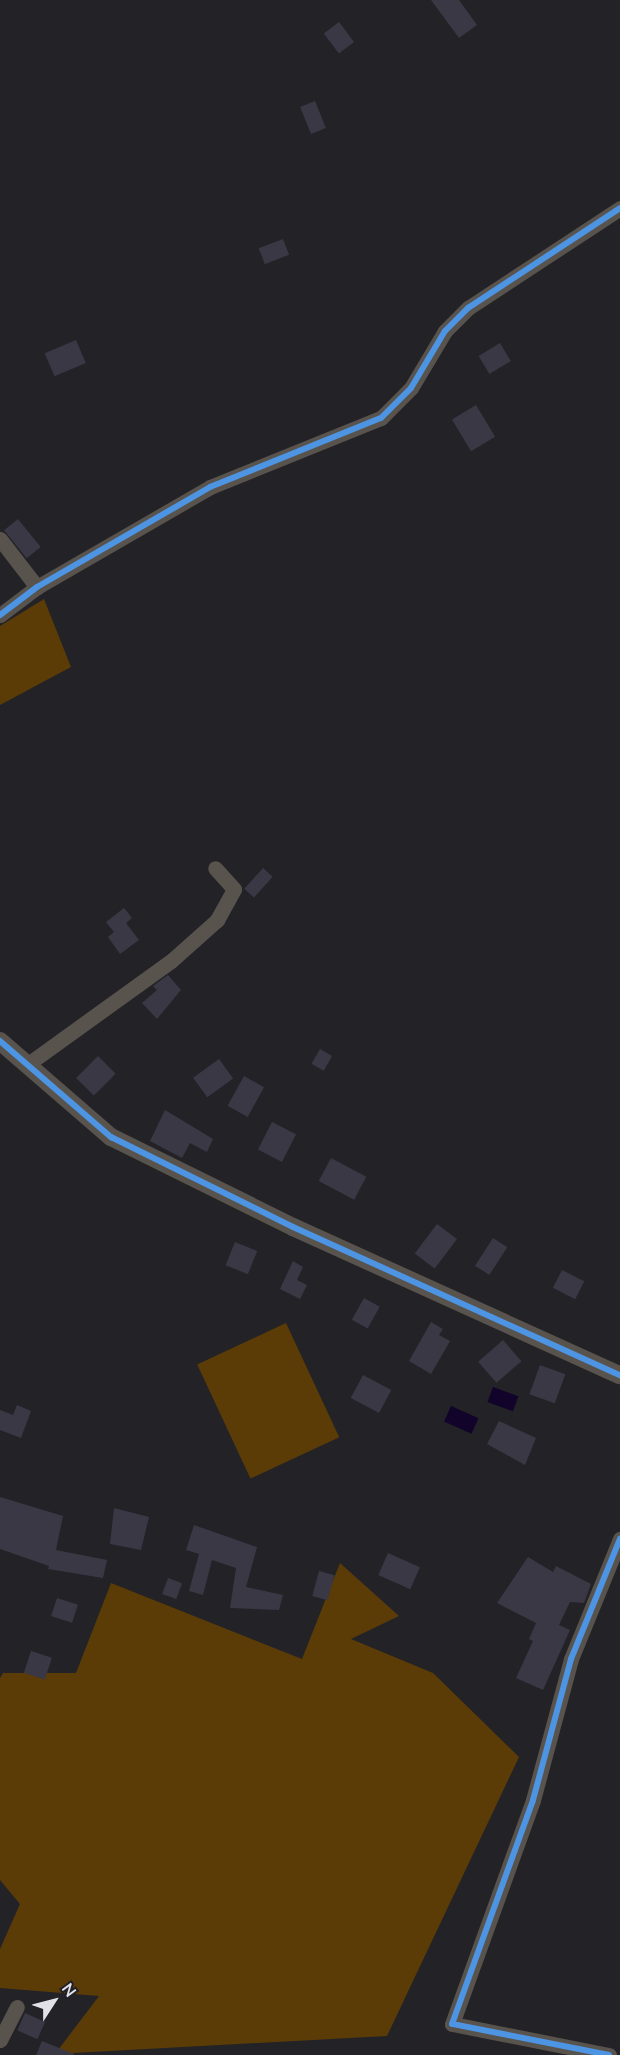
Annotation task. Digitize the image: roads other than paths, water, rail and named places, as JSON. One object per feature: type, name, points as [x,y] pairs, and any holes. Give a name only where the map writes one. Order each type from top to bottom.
[{"type":"street","points":[[0,615],[37,587],[210,487],[381,418],[411,388],[445,331],[468,308],[620,208]]},
{"type":"street","points":[[0,539],[37,587]]},
{"type":"street","points":[[28,1064],[171,961],[217,920],[234,890],[215,868]]},
{"type":"street","points":[[0,1041],[111,1137],[293,1227],[620,1375]]},
{"type":"street","points":[[609,2055],[452,2024],[533,1800],[571,1659],[620,1539]]},
{"type":"street","points":[[0,2040],[17,2007]]}]
